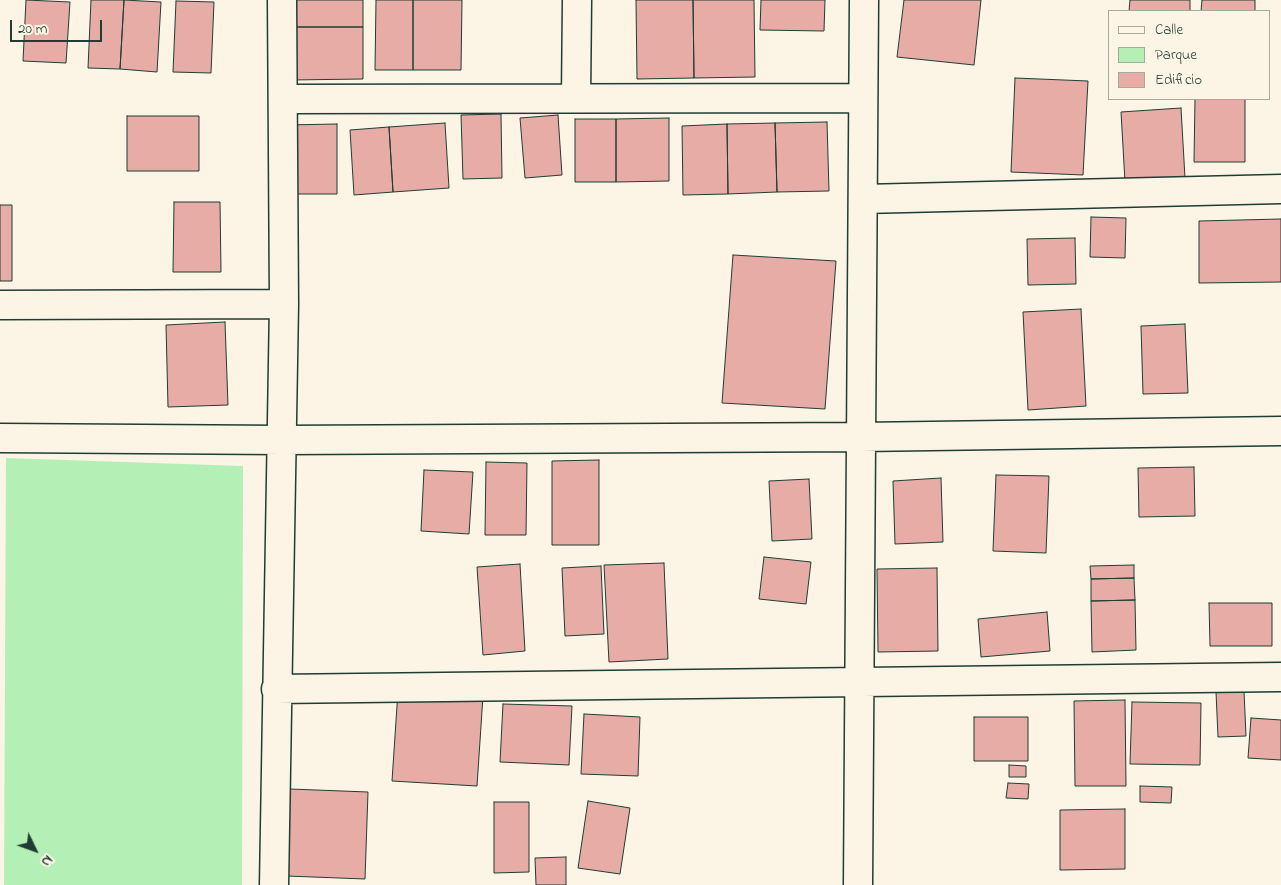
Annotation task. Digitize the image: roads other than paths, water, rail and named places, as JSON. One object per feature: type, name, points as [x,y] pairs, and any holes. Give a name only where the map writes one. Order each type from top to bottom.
[{"type":"street","points":[[274,885],[284,304],[282,0]]},
{"type":"street","points":[[576,98],[577,0]]},
{"type":"street","points":[[858,885],[864,0]]},
{"type":"street","points":[[283,99],[863,98]]},
{"type":"street","points":[[863,199],[1281,190]]},
{"type":"street","points":[[0,305],[284,304]]},
{"type":"street","points":[[0,438],[282,440],[861,437],[1281,431]]},
{"type":"street","points":[[276,689],[1281,677]]}]
